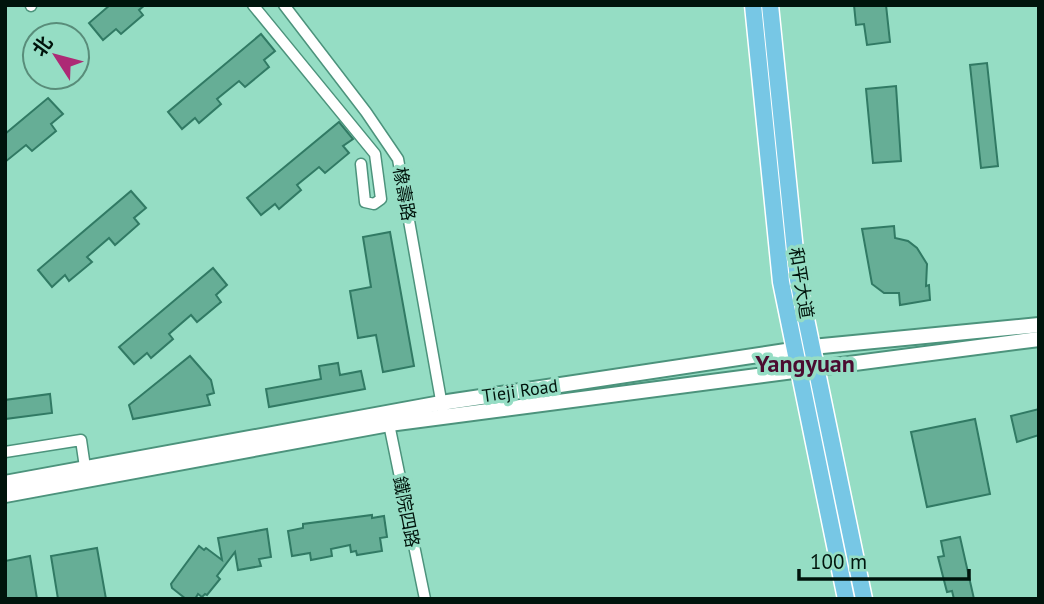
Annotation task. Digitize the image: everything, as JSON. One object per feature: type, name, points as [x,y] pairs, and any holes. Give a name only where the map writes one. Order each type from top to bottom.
[{"type":"main road","name":"和平大道","points":[[753,5],[781,282],[846,599]]},
{"type":"main road","name":"和平大道","points":[[770,5],[798,280],[864,599]]},
{"type":"main road","name":"Tieji Road","points":[[5,495],[86,474],[812,347],[1039,325]]},
{"type":"main road","name":"Tieji Road","points":[[5,483],[86,474],[388,424],[443,410],[816,368],[1039,339]]},
{"type":"street","points":[[253,5],[375,154],[381,199],[374,204],[365,202],[361,164]]},
{"type":"street","name":"橡壽路","points":[[284,5],[366,112],[398,159],[443,410]]},
{"type":"street","name":"鐵院四路","points":[[388,424],[425,599]]},
{"type":"street","points":[[5,452],[81,440],[86,474]]},
{"type":"building","points":[[110,5],[145,5],[139,10],[143,15],[121,34],[116,29],[103,40],[91,25],[91,21]]},
{"type":"building","points":[[854,5],[886,5],[890,42],[867,45],[864,24],[856,25]]},
{"type":"building","points":[[261,34],[275,51],[264,60],[269,67],[245,87],[239,81],[217,99],[221,104],[199,123],[195,118],[182,129],[168,112]]},
{"type":"building","points":[[987,63],[998,166],[981,168],[970,65]]},
{"type":"building","points":[[896,86],[901,161],[873,163],[866,89]]},
{"type":"building","points":[[48,98],[63,114],[51,124],[56,131],[32,151],[26,145],[5,162],[5,134]]},
{"type":"building","points":[[339,122],[353,139],[343,146],[349,153],[325,173],[319,167],[297,185],[301,190],[279,209],[275,204],[261,215],[247,198]]},
{"type":"building","points":[[131,191],[146,208],[134,218],[139,224],[115,245],[109,238],[87,257],[92,262],[69,281],[65,275],[52,287],[38,270]]},
{"type":"building","points":[[894,226],[895,238],[908,241],[917,248],[927,264],[926,286],[929,285],[930,300],[900,305],[899,293],[884,293],[872,284],[862,229]]},
{"type":"building","points":[[390,232],[414,366],[383,372],[376,335],[358,338],[350,291],[371,287],[363,237]]},
{"type":"building","points":[[213,268],[227,285],[216,295],[221,302],[197,322],[191,315],[169,334],[173,339],[151,358],[147,353],[134,364],[119,347]]},
{"type":"building","points":[[190,356],[211,380],[214,393],[207,395],[210,405],[133,419],[129,405]]},
{"type":"building","points":[[338,363],[340,375],[361,371],[365,389],[269,407],[266,389],[321,379],[319,366]]},
{"type":"building","points":[[50,394],[52,413],[5,419],[5,400]]},
{"type":"building","points":[[1039,409],[1039,435],[1017,442],[1011,416]]},
{"type":"building","points":[[975,419],[990,494],[927,507],[911,432]]},
{"type":"building","points":[[372,515],[372,518],[384,516],[387,537],[380,538],[382,551],[357,555],[356,551],[351,552],[350,545],[331,549],[332,556],[311,560],[310,553],[292,556],[288,531],[303,528],[303,524]]},
{"type":"building","points":[[267,529],[271,557],[259,559],[261,566],[238,570],[235,552],[217,576],[220,579],[207,595],[202,597],[198,594],[195,599],[186,599],[172,588],[171,584],[199,546],[222,560],[218,538]]},
{"type":"building","points":[[960,537],[974,599],[954,599],[952,591],[947,592],[938,557],[944,556],[941,541]]},
{"type":"building","points":[[97,548],[106,599],[58,599],[51,556]]},
{"type":"building","points":[[30,556],[37,599],[5,599],[5,561]]},
{"type":"district","name":"Yangyuan","points":[[805,364]]}]
